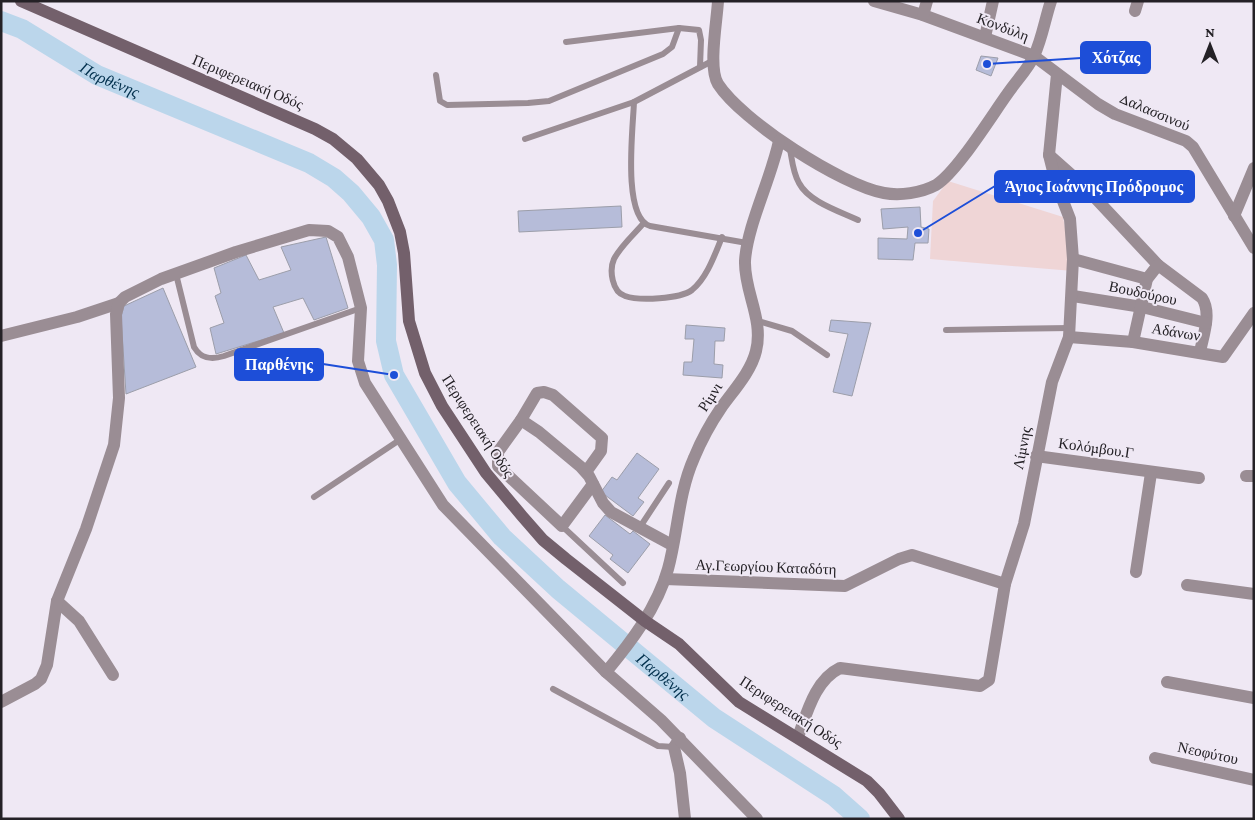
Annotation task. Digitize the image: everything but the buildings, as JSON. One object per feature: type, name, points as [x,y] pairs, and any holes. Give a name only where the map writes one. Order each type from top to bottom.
[{"type":"main road","name":"Περιφερειακή Οδός","points":[[21,1],[315,129],[333,139],[357,159],[379,185],[395,217],[404,253],[407,305],[413,338],[425,373],[442,406],[486,473],[544,540],[645,621],[679,644],[739,702],[867,781],[899,819]]},
{"type":"street","points":[[718,1],[714,60],[718,84],[738,106],[784,144],[836,173],[877,192],[902,194],[928,189],[944,178],[955,166],[1034,56],[1052,1]]},
{"type":"street","name":"Κονδύλη","points":[[874,1],[923,15],[1034,56]]},
{"type":"street","points":[[923,15],[926,1]]},
{"type":"street","points":[[985,37],[993,1]]},
{"type":"street","name":"Δαλασσινού","points":[[1034,56],[1098,104],[1115,114],[1186,141],[1193,147],[1254,248]]},
{"type":"street","name":"Λίμνης","points":[[798,738],[812,698],[827,676],[840,668],[966,685],[984,685],[989,680],[1005,584],[1024,524],[1052,382],[1070,332],[1073,296],[1073,259],[1070,219],[1056,183],[1049,154],[1057,74]]},
{"type":"street","name":"Ρίμνι","points":[[606,672],[645,621],[665,579],[677,518],[693,460],[719,411],[752,363],[756,350],[758,321],[746,278],[747,243],[774,164],[784,144]]},
{"type":"street","points":[[1049,154],[1084,186],[1158,265],[1202,298],[1206,323],[1200,352]]},
{"type":"street","points":[[1234,216],[1254,168]]},
{"type":"street","points":[[1,336],[77,317],[119,303],[132,292],[176,274],[309,230],[328,231],[338,237],[348,257],[361,308],[358,361],[365,383],[443,505],[606,672],[757,819]]},
{"type":"street","points":[[1073,259],[1147,279]]},
{"type":"street","points":[[1133,342],[1147,279],[1158,265]]},
{"type":"street","name":"Βουδούρου","points":[[1073,296],[1142,307],[1206,323]]},
{"type":"street","points":[[1,702],[28,689],[45,673],[57,601],[86,529],[114,445],[119,417],[115,331],[119,303]]},
{"type":"street","name":"Αδάνων","points":[[1070,332],[1200,352],[1217,357],[1225,356],[1254,312]]},
{"type":"street","points":[[586,472],[601,451],[602,438],[553,396],[544,392],[537,393],[521,420],[498,452],[498,466],[562,526],[593,484]]},
{"type":"street","points":[[521,420],[539,432],[586,472],[602,503],[612,512],[672,545]]},
{"type":"street","name":"Κολόμβου.Γ","points":[[1036,456],[1199,478]]},
{"type":"street","name":"Κολόμβου.Γ","points":[[1136,572],[1151,473]]},
{"type":"street","name":"Αγ.Γεωργίου Καταδότη","points":[[665,579],[845,586],[899,558],[912,555],[1005,584]]},
{"type":"street","points":[[1187,585],[1254,594]]},
{"type":"street","points":[[57,601],[79,621],[114,675]]},
{"type":"street","points":[[1167,682],[1254,698]]},
{"type":"street","points":[[677,742],[685,819]]},
{"type":"street","name":"Νεοφύτου","points":[[1155,758],[1254,780]]},
{"type":"lane","points":[[566,42],[679,28],[699,30],[702,40],[700,67]]},
{"type":"lane","points":[[436,75],[440,101],[447,105],[528,104],[549,101],[663,54],[672,47],[679,28]]},
{"type":"lane","points":[[525,139],[634,102],[714,60]]},
{"type":"lane","points":[[634,102],[630,170],[638,216],[643,224],[747,243]]},
{"type":"lane","points":[[784,144],[798,182],[804,190],[817,200],[858,220]]},
{"type":"lane","points":[[643,224],[614,259],[612,273],[615,287],[626,297],[669,297],[682,295],[692,290],[700,283],[722,237]]},
{"type":"lane","points":[[176,274],[194,347],[200,355],[208,358],[224,356],[361,308]]},
{"type":"lane","points":[[758,321],[792,331],[827,355]]},
{"type":"lane","points":[[946,330],[1070,332]]},
{"type":"lane","points":[[314,497],[401,439]]},
{"type":"lane","points":[[640,527],[669,483]]},
{"type":"lane","points":[[562,526],[623,582]]},
{"type":"lane","points":[[552,688],[658,746],[677,742]]},
{"type":"shaded area","points":[[948,181],[1063,217],[1073,271],[930,259],[933,201]]},
{"type":"waterway","name":"Παρθένης","points":[[1,21],[22,29],[97,75],[309,163],[334,178],[351,193],[371,217],[384,240],[387,265],[386,341],[394,375],[457,483],[502,537],[558,589],[714,718],[834,796],[860,819]]},
{"type":"place","name":"Χότζας","points":[[987,64]]},
{"type":"place","name":"Άγιος Ιωάννης Πρόδρομος","points":[[918,233]]},
{"type":"place","name":"Παρθένης","points":[[394,375]]}]
